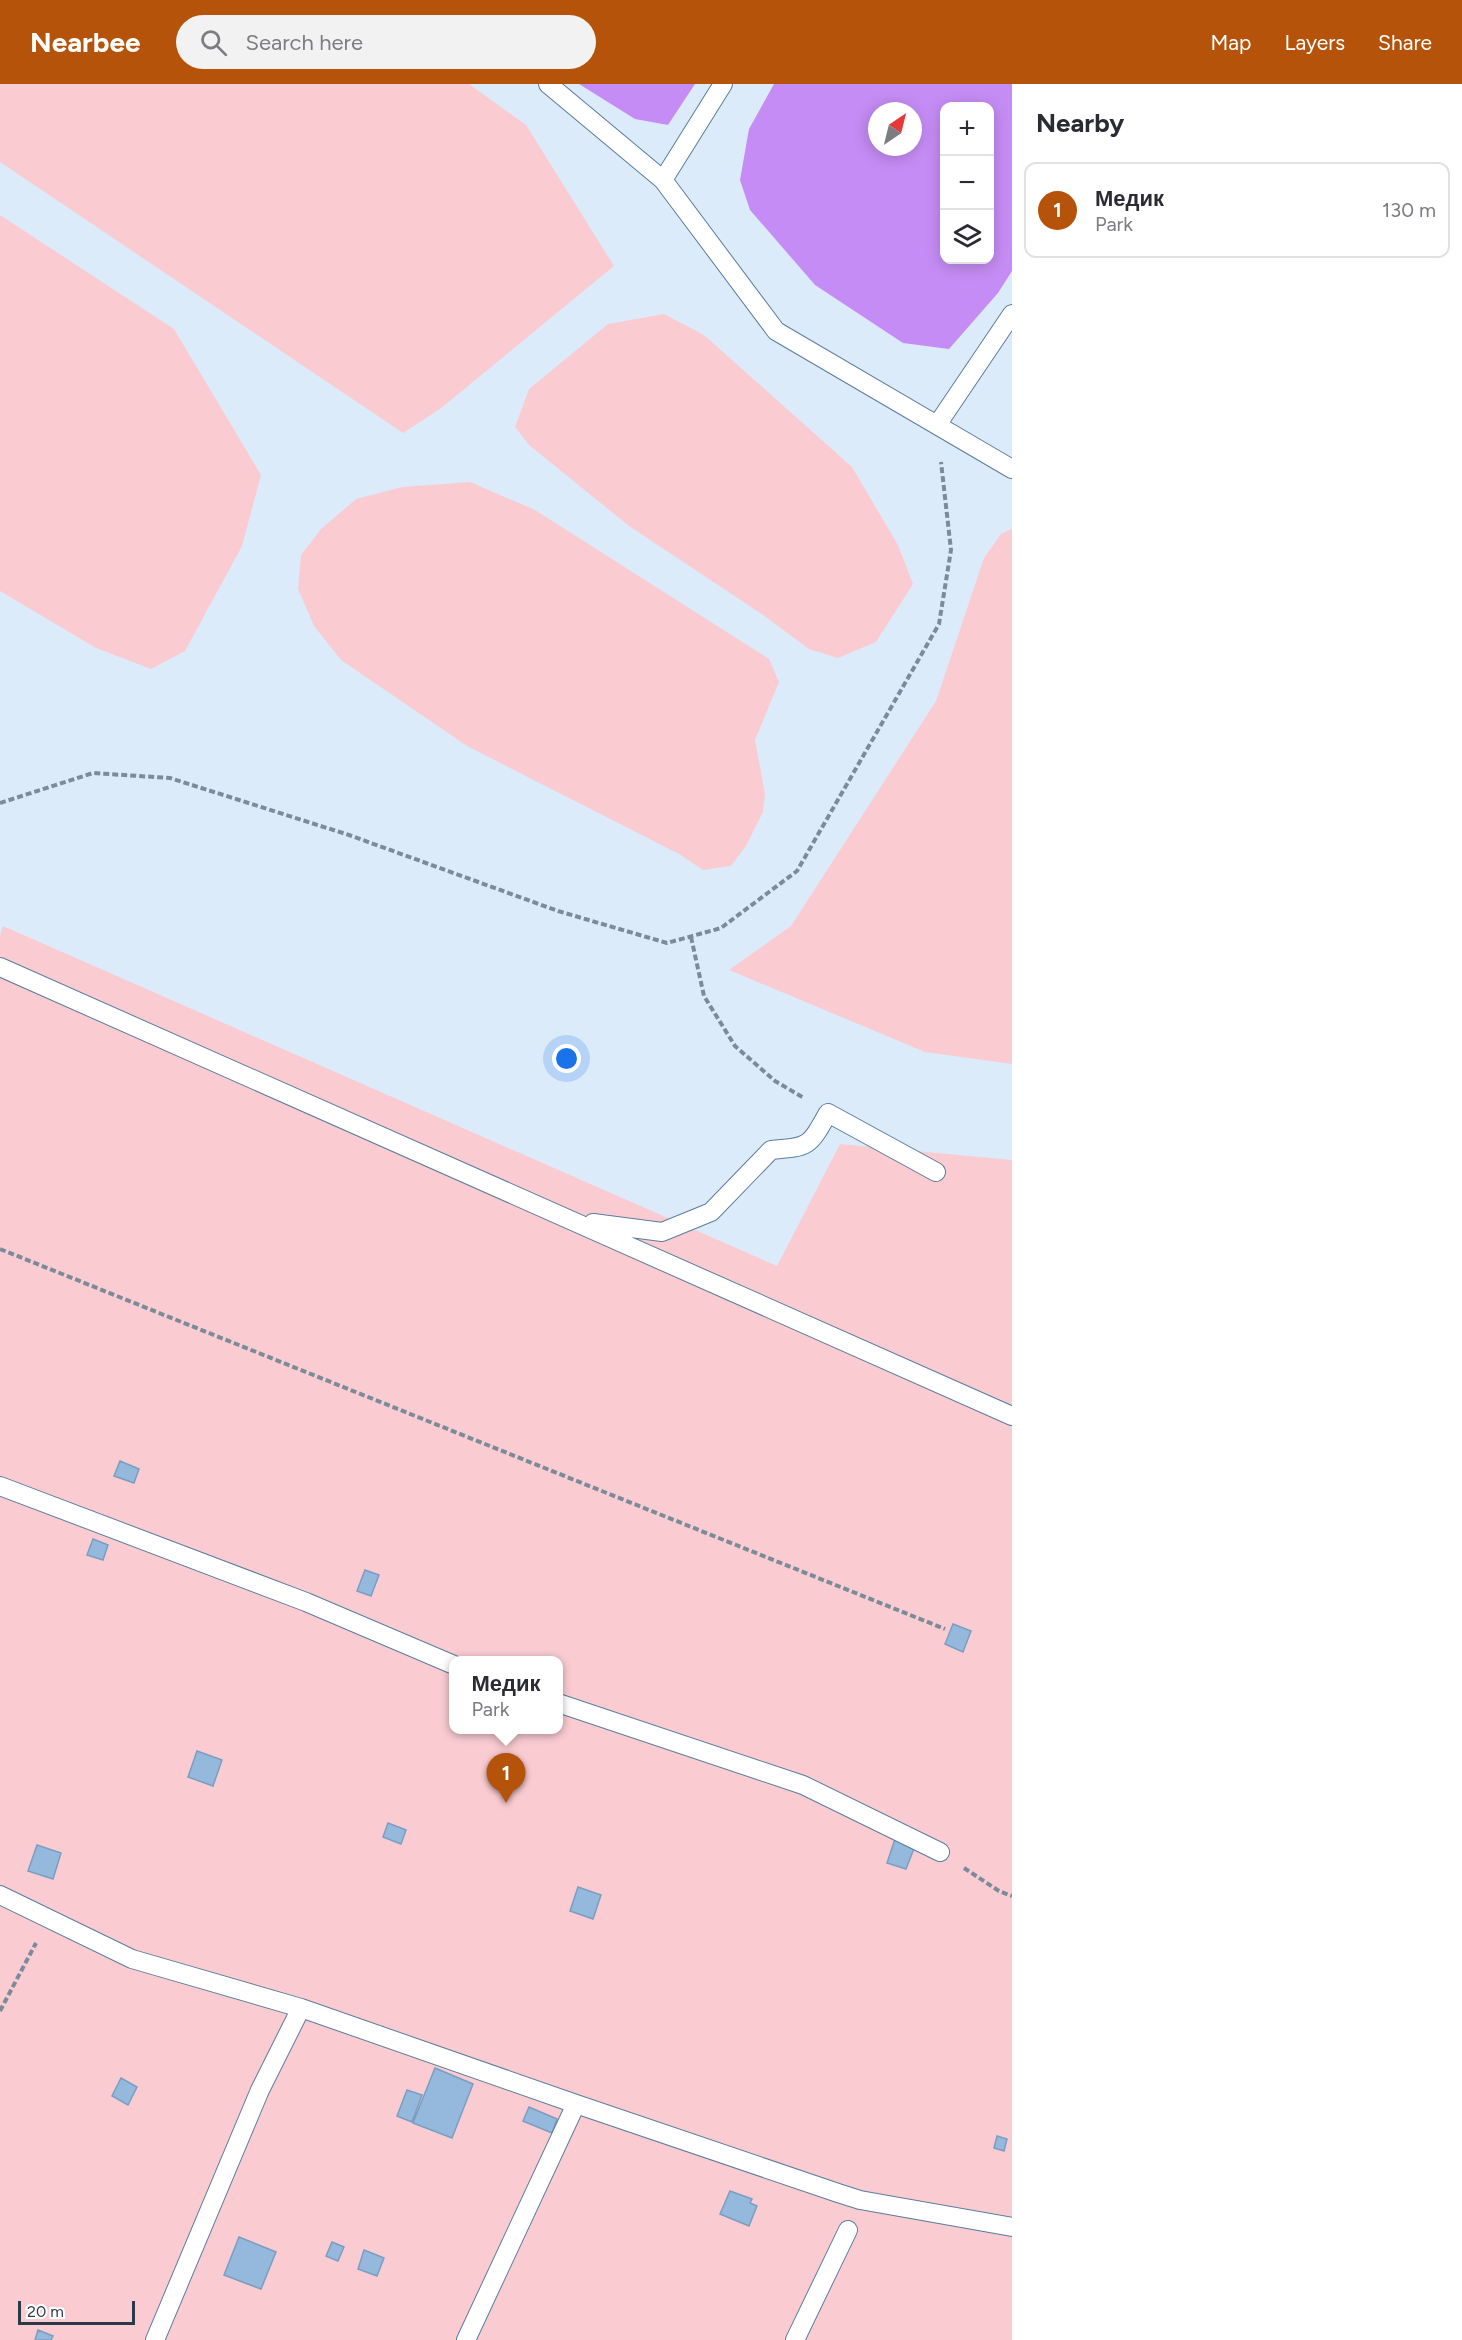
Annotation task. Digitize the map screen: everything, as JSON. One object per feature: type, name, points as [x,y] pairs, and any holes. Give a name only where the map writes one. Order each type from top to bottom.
[{"type":"lane","points":[[548,84],[663,180],[776,331],[1012,469]]},
{"type":"lane","points":[[663,180],[723,84]]},
{"type":"lane","points":[[937,425],[1012,314]]},
{"type":"lane","points":[[0,967],[1012,1416]]},
{"type":"lane","points":[[573,1221],[662,1232],[711,1212],[771,1150],[800,1148],[815,1137],[828,1113],[936,1172]]},
{"type":"lane","points":[[0,1486],[306,1602],[449,1663]]},
{"type":"lane","points":[[563,1705],[803,1785],[940,1852]]},
{"type":"lane","points":[[0,1895],[132,1959],[301,2008],[860,2200],[1012,2227]]},
{"type":"lane","points":[[155,2340],[260,2090],[301,2008]]},
{"type":"lane","points":[[466,2340],[576,2104]]},
{"type":"lane","points":[[795,2340],[848,2230]]},
{"type":"path","points":[[0,803],[93,773],[170,778],[349,835],[558,911],[667,943],[721,928],[797,871],[939,624],[951,550],[937,425]]},
{"type":"path","points":[[691,937],[704,996],[735,1046],[775,1081],[828,1113]]},
{"type":"path","points":[[0,1249],[945,1629]]},
{"type":"path","points":[[940,1852],[999,1891],[1012,1896]]},
{"type":"path","points":[[0,2011],[48,1918]]},
{"type":"shaded area","points":[[0,84],[469,84],[526,125],[614,266],[440,409],[403,433],[0,162]]},
{"type":"shaded area","points":[[579,84],[695,84],[668,125],[635,119]]},
{"type":"shaded area","points":[[774,84],[1012,84],[1012,271],[998,293],[949,349],[903,343],[815,285],[750,210],[740,180],[749,129]]},
{"type":"shaded area","points":[[0,215],[174,329],[261,475],[242,546],[185,651],[151,669],[96,648],[0,591]]},
{"type":"shaded area","points":[[664,314],[704,335],[852,467],[898,545],[913,584],[876,642],[838,658],[809,649],[763,615],[629,526],[529,445],[515,427],[529,389],[608,324]]},
{"type":"shaded area","points":[[470,482],[535,510],[769,659],[779,682],[755,740],[765,794],[763,812],[746,846],[731,866],[703,870],[679,854],[467,746],[341,660],[314,626],[298,589],[301,555],[321,529],[356,499],[402,487]]},
{"type":"shaded area","points":[[1012,529],[1012,1064],[925,1052],[729,970],[791,926],[936,701],[984,558],[1001,534]]},
{"type":"shaded area","points":[[3,926],[777,1266],[840,1144],[1012,1160],[1012,2340],[0,2340],[0,936]]},
{"type":"building","points":[[120,1461],[139,1469],[134,1483],[114,1476]]},
{"type":"building","points":[[93,1539],[108,1545],[103,1560],[87,1555]]},
{"type":"building","points":[[365,1570],[379,1575],[371,1596],[357,1591]]},
{"type":"building","points":[[953,1624],[971,1631],[963,1652],[945,1644]]},
{"type":"building","points":[[197,1751],[222,1760],[213,1786],[188,1777]]},
{"type":"building","points":[[388,1823],[406,1830],[401,1844],[383,1837]]},
{"type":"building","points":[[895,1839],[915,1846],[906,1869],[887,1863]]},
{"type":"building","points":[[37,1845],[61,1853],[53,1879],[28,1871]]},
{"type":"building","points":[[578,1887],[601,1895],[593,1919],[570,1911]]},
{"type":"building","points":[[435,2068],[473,2084],[452,2138],[413,2123]]},
{"type":"building","points":[[121,2078],[137,2087],[128,2105],[112,2096]]},
{"type":"building","points":[[407,2090],[422,2095],[412,2122],[397,2116]]},
{"type":"building","points":[[529,2107],[557,2119],[552,2133],[523,2121]]},
{"type":"building","points":[[997,2136],[1007,2139],[1004,2151],[994,2148]]},
{"type":"building","points":[[730,2191],[752,2199],[750,2203],[757,2206],[749,2226],[720,2214]]},
{"type":"building","points":[[239,2237],[276,2252],[261,2289],[224,2275]]},
{"type":"building","points":[[332,2242],[344,2247],[338,2261],[326,2256]]},
{"type":"building","points":[[364,2250],[384,2258],[377,2276],[358,2269]]},
{"type":"building","points":[[38,2330],[53,2336],[51,2340],[35,2340]]},
{"type":"place","name":"Медик","points":[[506,1803]]}]
